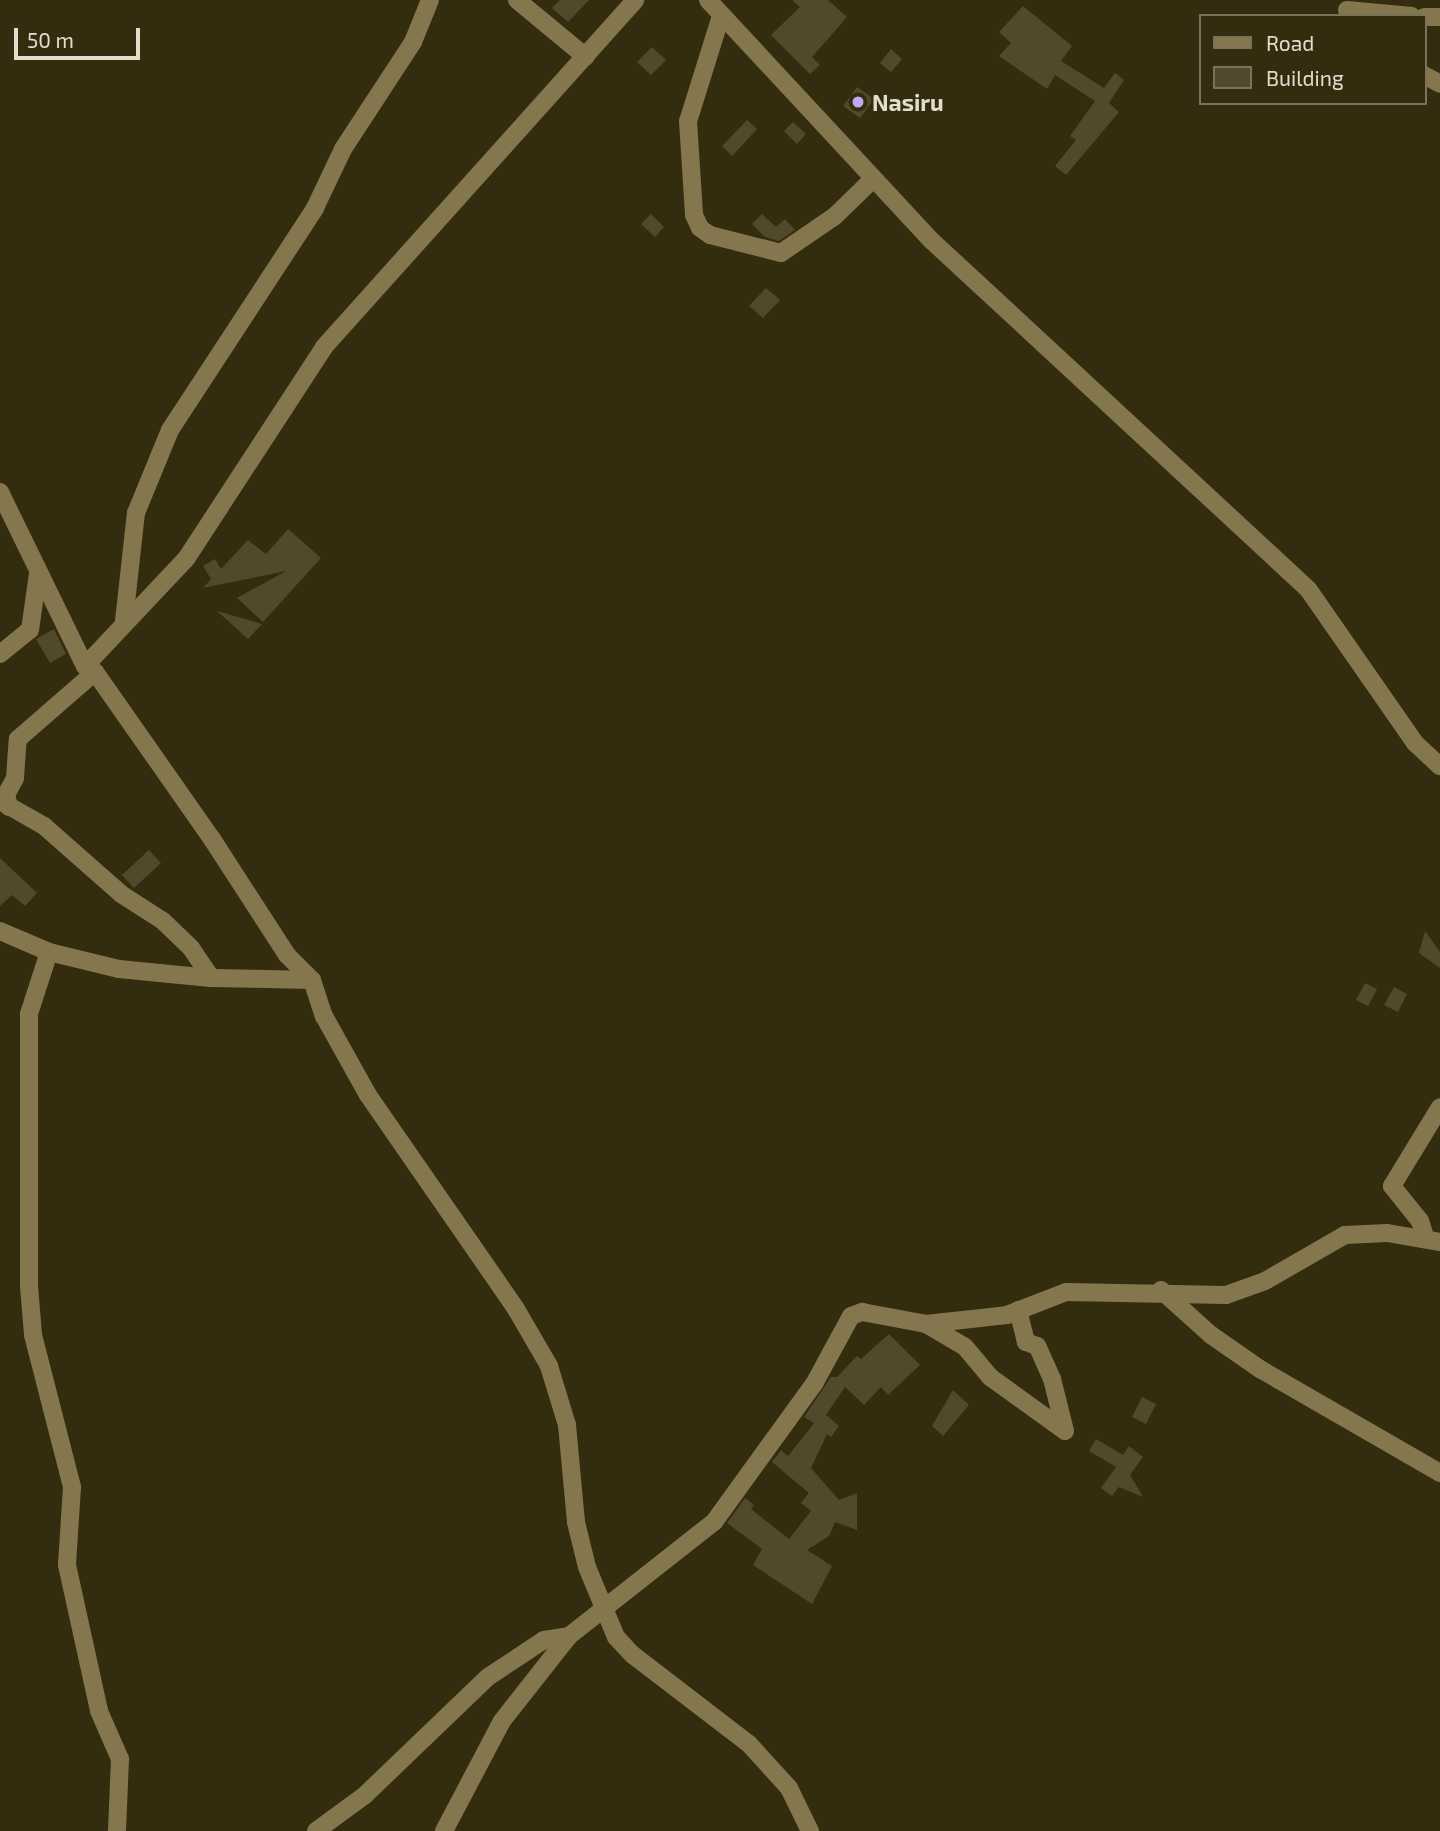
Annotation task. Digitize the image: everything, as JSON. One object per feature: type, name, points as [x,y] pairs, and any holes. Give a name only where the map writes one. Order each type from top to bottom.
[{"type":"street","points":[[124,621],[136,513],[170,430],[315,208],[343,149],[413,42],[430,0]]},
{"type":"street","points":[[517,0],[586,57]]},
{"type":"street","points":[[211,978],[191,948],[163,921],[121,894],[44,826],[5,804],[6,795],[15,778],[8,757],[22,733],[90,669],[124,621],[186,559],[324,347],[635,0]]},
{"type":"street","points":[[708,0],[932,241],[1308,589],[1415,743],[1440,766]]},
{"type":"street","points":[[1346,8],[1396,14]]},
{"type":"street","points":[[721,16],[688,121],[694,215],[700,228],[710,235],[781,253],[835,216],[873,180]]},
{"type":"street","points":[[0,492],[38,574],[90,669],[287,955],[312,980],[324,1016],[368,1095],[495,1278],[549,1366],[570,1442],[576,1522],[603,1612],[616,1637],[633,1655],[722,1721],[775,1771],[789,1788],[810,1831]]},
{"type":"street","points":[[0,654],[30,629],[38,574]]},
{"type":"street","points":[[0,931],[49,953],[118,969],[211,978],[312,980]]},
{"type":"street","points":[[49,953],[29,1014],[29,1286],[33,1335],[72,1487],[67,1565],[99,1711],[120,1759],[117,1831]]},
{"type":"street","points":[[1432,1239],[1392,1186],[1440,1107]]},
{"type":"street","points":[[444,1831],[502,1721],[569,1636],[603,1612],[714,1522],[814,1384],[852,1316],[862,1312],[926,1324],[971,1321],[1018,1310],[1066,1292],[1161,1290],[1226,1295],[1265,1281],[1345,1235],[1432,1239]]},
{"type":"street","points":[[1161,1290],[1211,1335],[1260,1369],[1440,1473]]},
{"type":"street","points":[[926,1324],[965,1347],[990,1377],[1065,1431],[1052,1379],[1037,1346],[1027,1342],[1018,1310]]},
{"type":"street","points":[[316,1831],[365,1795],[488,1677],[544,1640],[569,1636]]},
{"type":"building","points":[[560,0],[589,0],[568,22],[552,8]]},
{"type":"building","points":[[792,0],[828,0],[847,17],[812,57],[820,65],[810,74],[771,35],[800,7]]},
{"type":"building","points":[[1023,6],[1072,46],[1061,61],[1104,88],[1115,73],[1124,80],[1109,103],[1119,112],[1066,175],[1055,166],[1076,140],[1070,136],[1095,101],[1055,75],[1047,89],[999,56],[1011,43],[999,32]]},
{"type":"building","points":[[652,47],[666,60],[651,75],[637,62]]},
{"type":"building","points":[[891,49],[902,59],[891,72],[880,63]]},
{"type":"building","name":"Nasiru","points":[[857,87],[874,99],[860,118],[843,106]]},
{"type":"building","points":[[747,120],[757,129],[732,156],[722,146]]},
{"type":"building","points":[[793,122],[806,134],[797,144],[784,131]]},
{"type":"building","points":[[651,214],[664,227],[655,237],[641,224]]},
{"type":"building","points":[[762,214],[776,227],[785,219],[795,230],[779,241],[765,237],[752,224]]},
{"type":"building","points":[[766,288],[780,300],[763,318],[749,306]]},
{"type":"building","points":[[288,529],[321,558],[263,622],[237,598],[286,571],[203,588],[211,579],[203,566],[215,559],[221,569],[248,540],[266,554]]},
{"type":"building","points":[[217,611],[262,624],[248,639]]},
{"type":"building","points":[[54,629],[66,654],[50,663],[36,639]]},
{"type":"building","points":[[149,850],[161,863],[134,888],[122,875]]},
{"type":"building","points":[[0,858],[37,893],[25,906],[12,895],[0,906]]},
{"type":"building","points":[[1425,931],[1440,952],[1440,968],[1419,953]]},
{"type":"building","points":[[1365,983],[1377,989],[1368,1006],[1356,1000]]},
{"type":"building","points":[[1394,987],[1407,994],[1398,1012],[1384,1005]]},
{"type":"building","points":[[889,1334],[920,1365],[888,1395],[881,1387],[864,1405],[845,1387],[826,1415],[839,1426],[831,1437],[827,1434],[811,1468],[839,1500],[857,1493],[857,1530],[835,1522],[829,1536],[807,1550],[832,1566],[812,1604],[753,1565],[762,1549],[727,1523],[745,1498],[754,1505],[751,1509],[789,1539],[811,1511],[801,1503],[809,1493],[772,1462],[781,1450],[788,1456],[814,1423],[804,1417],[831,1377],[837,1377],[857,1356],[861,1359]]},
{"type":"building","points":[[953,1390],[969,1405],[943,1436],[932,1426]]},
{"type":"building","points":[[1142,1397],[1156,1404],[1146,1424],[1132,1417]]},
{"type":"building","points":[[1096,1439],[1123,1455],[1129,1446],[1143,1457],[1130,1475],[1143,1497],[1119,1487],[1112,1496],[1101,1488],[1116,1467],[1089,1451]]},
{"type":"place","name":"Nasiru","points":[[858,102]]}]
